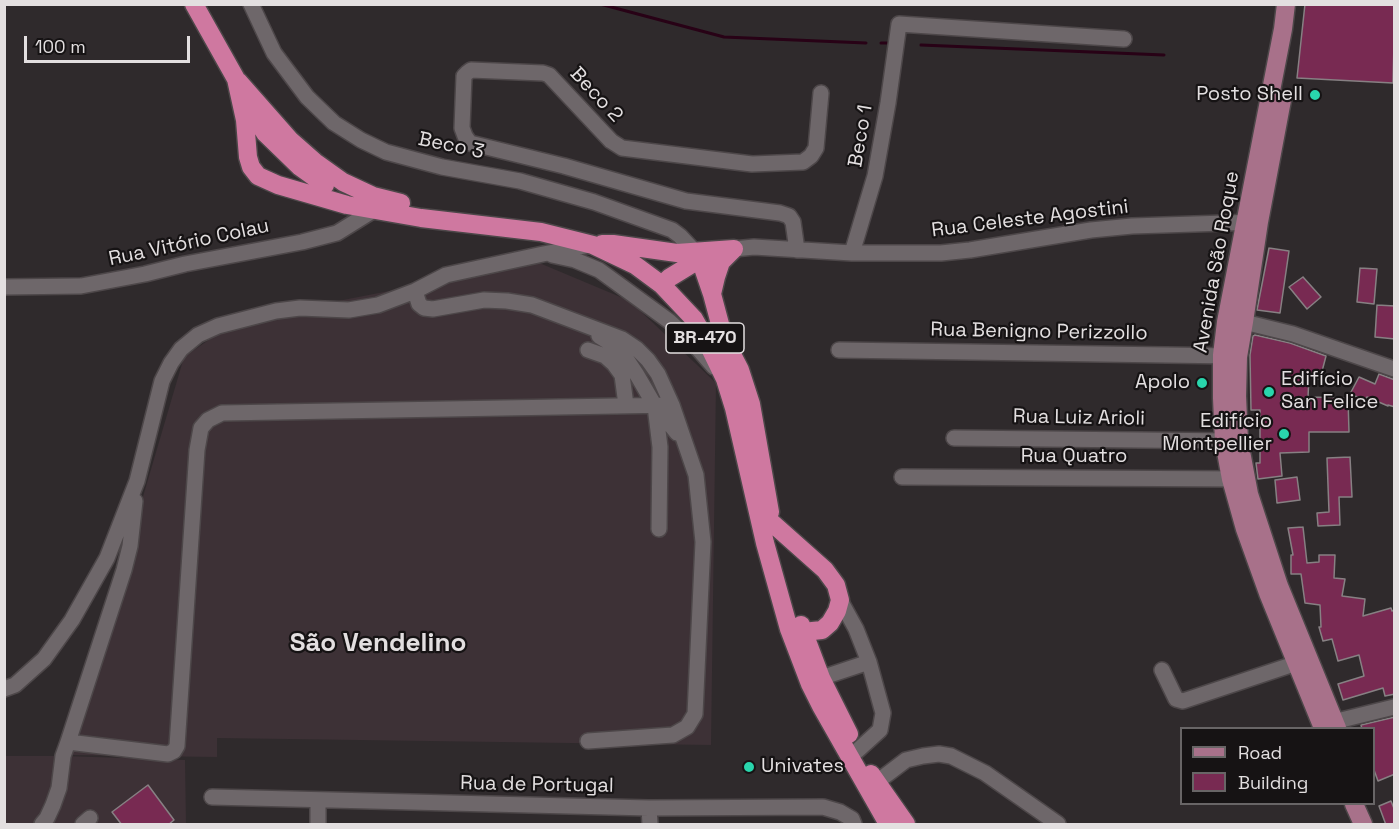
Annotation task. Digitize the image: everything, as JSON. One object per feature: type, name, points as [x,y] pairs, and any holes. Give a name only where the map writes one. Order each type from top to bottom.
[{"type":"highway","name":"BR-470","points":[[194,4],[237,79],[249,107],[266,133],[300,167],[321,182],[374,210],[420,218],[541,232],[593,245],[635,265],[662,285],[694,319],[725,380],[734,408],[765,543],[796,630],[810,684],[888,825]]},
{"type":"highway","name":"BR-470","points":[[237,79],[290,140],[343,182],[373,196],[431,208],[543,221],[581,230],[644,260],[669,278],[724,339],[740,370],[751,405],[771,522],[791,599],[796,630],[857,751],[906,825]]},
{"type":"highway","points":[[237,79],[245,120],[248,156],[251,168],[258,176],[347,205],[374,210]]},
{"type":"highway","points":[[248,156],[252,143],[266,133],[276,132],[290,140]]},
{"type":"highway","points":[[593,245],[613,244],[698,256],[734,249]]},
{"type":"highway","points":[[712,294],[721,262],[734,249]]},
{"type":"highway","points":[[669,278],[698,256]]},
{"type":"highway","points":[[698,256],[712,294],[724,339]]},
{"type":"highway","points":[[771,522],[825,570],[836,585],[840,600],[830,623],[818,670]]},
{"type":"highway","points":[[796,630],[822,630],[830,623]]},
{"type":"main road","name":"Avenida São Roque","points":[[1227,352],[1244,322],[1252,223],[1283,29],[1292,6]]},
{"type":"main road","name":"Avenida São Roque","points":[[1252,223],[1226,322],[1227,352],[1237,396],[1232,441],[1239,479],[1249,494],[1303,662],[1329,726]]},
{"type":"main road","points":[[1354,805],[1363,825]]},
{"type":"main road","points":[[1366,805],[1374,825]]},
{"type":"street","name":"Beco 3","points":[[251,4],[274,53],[307,97],[334,123],[361,140],[386,152],[442,167],[520,182],[594,202],[672,230],[698,256]]},
{"type":"street","name":"Beco 1","points":[[852,253],[875,176],[899,24],[1124,39]]},
{"type":"street","name":"Beco 2","points":[[797,250],[793,222],[789,216],[780,213],[686,201],[564,166],[470,143],[462,128],[464,76],[471,70],[543,73],[549,75],[611,141],[622,148],[752,164],[803,162],[811,156],[816,148],[821,93]]},
{"type":"street","name":"Rua Vitório Colau","points":[[4,287],[81,286],[302,242],[337,233],[374,210]]},
{"type":"street","name":"Rua Celeste Agostini","points":[[734,249],[941,254],[1091,230],[1132,226],[1252,223]]},
{"type":"street","points":[[4,689],[15,685],[44,659],[72,620],[107,558],[137,481],[162,381],[181,350],[198,335],[218,326],[276,311],[300,308],[349,309],[378,305],[415,291],[446,275],[593,245]]},
{"type":"street","points":[[543,254],[575,260],[599,270],[669,321],[694,344],[725,380]]},
{"type":"street","points":[[415,291],[419,304],[424,308],[434,309],[484,300],[507,301],[532,305],[622,339],[648,360],[658,374],[672,405],[696,476],[703,542],[695,714],[687,727],[673,735],[588,741]]},
{"type":"street","points":[[1244,322],[1293,334],[1395,369]]},
{"type":"street","points":[[584,326],[612,344],[625,357],[654,406],[684,443]]},
{"type":"street","points":[[588,350],[605,356],[614,364],[621,375],[626,405]]},
{"type":"street","name":"Rua Benigno Perizzollo","points":[[839,350],[1227,352]]},
{"type":"street","points":[[66,749],[168,754],[177,746],[197,450],[201,428],[208,420],[222,413],[672,405]]},
{"type":"street","points":[[654,406],[660,447],[659,529]]},
{"type":"street","name":"Rua Luiz Arioli","points":[[954,438],[1232,441]]},
{"type":"street","name":"Rua Quatro","points":[[902,477],[1239,479]]},
{"type":"street","points":[[42,825],[59,788],[66,749],[124,570],[130,546],[137,481]]},
{"type":"street","points":[[840,600],[856,629],[883,713],[880,730],[857,751]]},
{"type":"street","points":[[818,670],[868,662]]},
{"type":"street","points":[[1162,670],[1176,699],[1183,701],[1303,662]]},
{"type":"street","points":[[1329,726],[1395,707]]},
{"type":"street","points":[[877,782],[906,760],[939,754],[951,756],[985,773],[1058,825]]},
{"type":"street","name":"Rua de Portugal","points":[[212,797],[649,808],[823,807],[840,812],[852,819],[854,825]]},
{"type":"street","points":[[318,801],[318,825]]},
{"type":"street","points":[[649,808],[650,825]]},
{"type":"shaded area","points":[[537,262],[630,301],[716,383],[711,745],[217,738],[217,757],[67,755],[184,357],[236,321]]},
{"type":"shaded area","points":[[4,756],[185,760],[186,824],[5,824]]},
{"type":"building","points":[[1305,4],[1395,4],[1393,83],[1297,78]]},
{"type":"building","points":[[1269,248],[1289,251],[1280,313],[1257,310]]},
{"type":"building","points":[[1360,268],[1377,269],[1374,304],[1357,302]]},
{"type":"building","points":[[1303,277],[1321,297],[1307,309],[1289,287]]},
{"type":"building","points":[[1377,305],[1395,306],[1395,339],[1375,337]]},
{"type":"building","points":[[1255,335],[1290,343],[1326,356],[1320,379],[1309,377],[1308,397],[1348,398],[1349,432],[1309,432],[1309,452],[1280,453],[1282,476],[1258,479],[1256,463],[1260,463],[1260,410],[1251,410],[1250,355]]},
{"type":"building","points":[[1379,374],[1395,380],[1395,407],[1367,397],[1365,400],[1350,394],[1359,377],[1375,384]]},
{"type":"building","points":[[1350,457],[1352,497],[1339,497],[1340,525],[1318,526],[1317,513],[1329,512],[1327,458]]},
{"type":"building","points":[[1297,477],[1300,500],[1277,503],[1275,480]]},
{"type":"building","points":[[1303,527],[1307,563],[1319,562],[1319,555],[1335,555],[1334,578],[1345,579],[1342,596],[1365,599],[1363,616],[1391,608],[1392,611],[1395,610],[1395,694],[1385,696],[1383,688],[1343,700],[1338,684],[1364,676],[1359,655],[1338,661],[1332,639],[1323,641],[1319,627],[1321,627],[1320,605],[1305,603],[1301,574],[1291,574],[1291,555],[1293,555],[1288,528]]},
{"type":"building","points":[[1395,717],[1395,774],[1378,781],[1375,773],[1375,727],[1362,727],[1361,725]]},
{"type":"building","points":[[148,785],[174,820],[168,825],[122,825],[112,812]]},
{"type":"building","points":[[1391,801],[1395,811],[1395,825],[1386,825],[1379,806]]},
{"type":"waterway","points":[[600,4],[724,37],[866,43]]},
{"type":"waterway","points":[[881,43],[891,43]]},
{"type":"waterway","points":[[921,45],[1164,55]]},
{"type":"place","name":"Posto Shell","points":[[1315,95]]},
{"type":"place","name":"Apolo","points":[[1202,383]]},
{"type":"place","name":"Edifício San Felice","points":[[1269,392]]},
{"type":"place","name":"Edifício Montpellier","points":[[1284,434]]},
{"type":"place","name":"Univates","points":[[749,767]]},
{"type":"district","name":"São Vendelino","points":[[378,644]]}]
